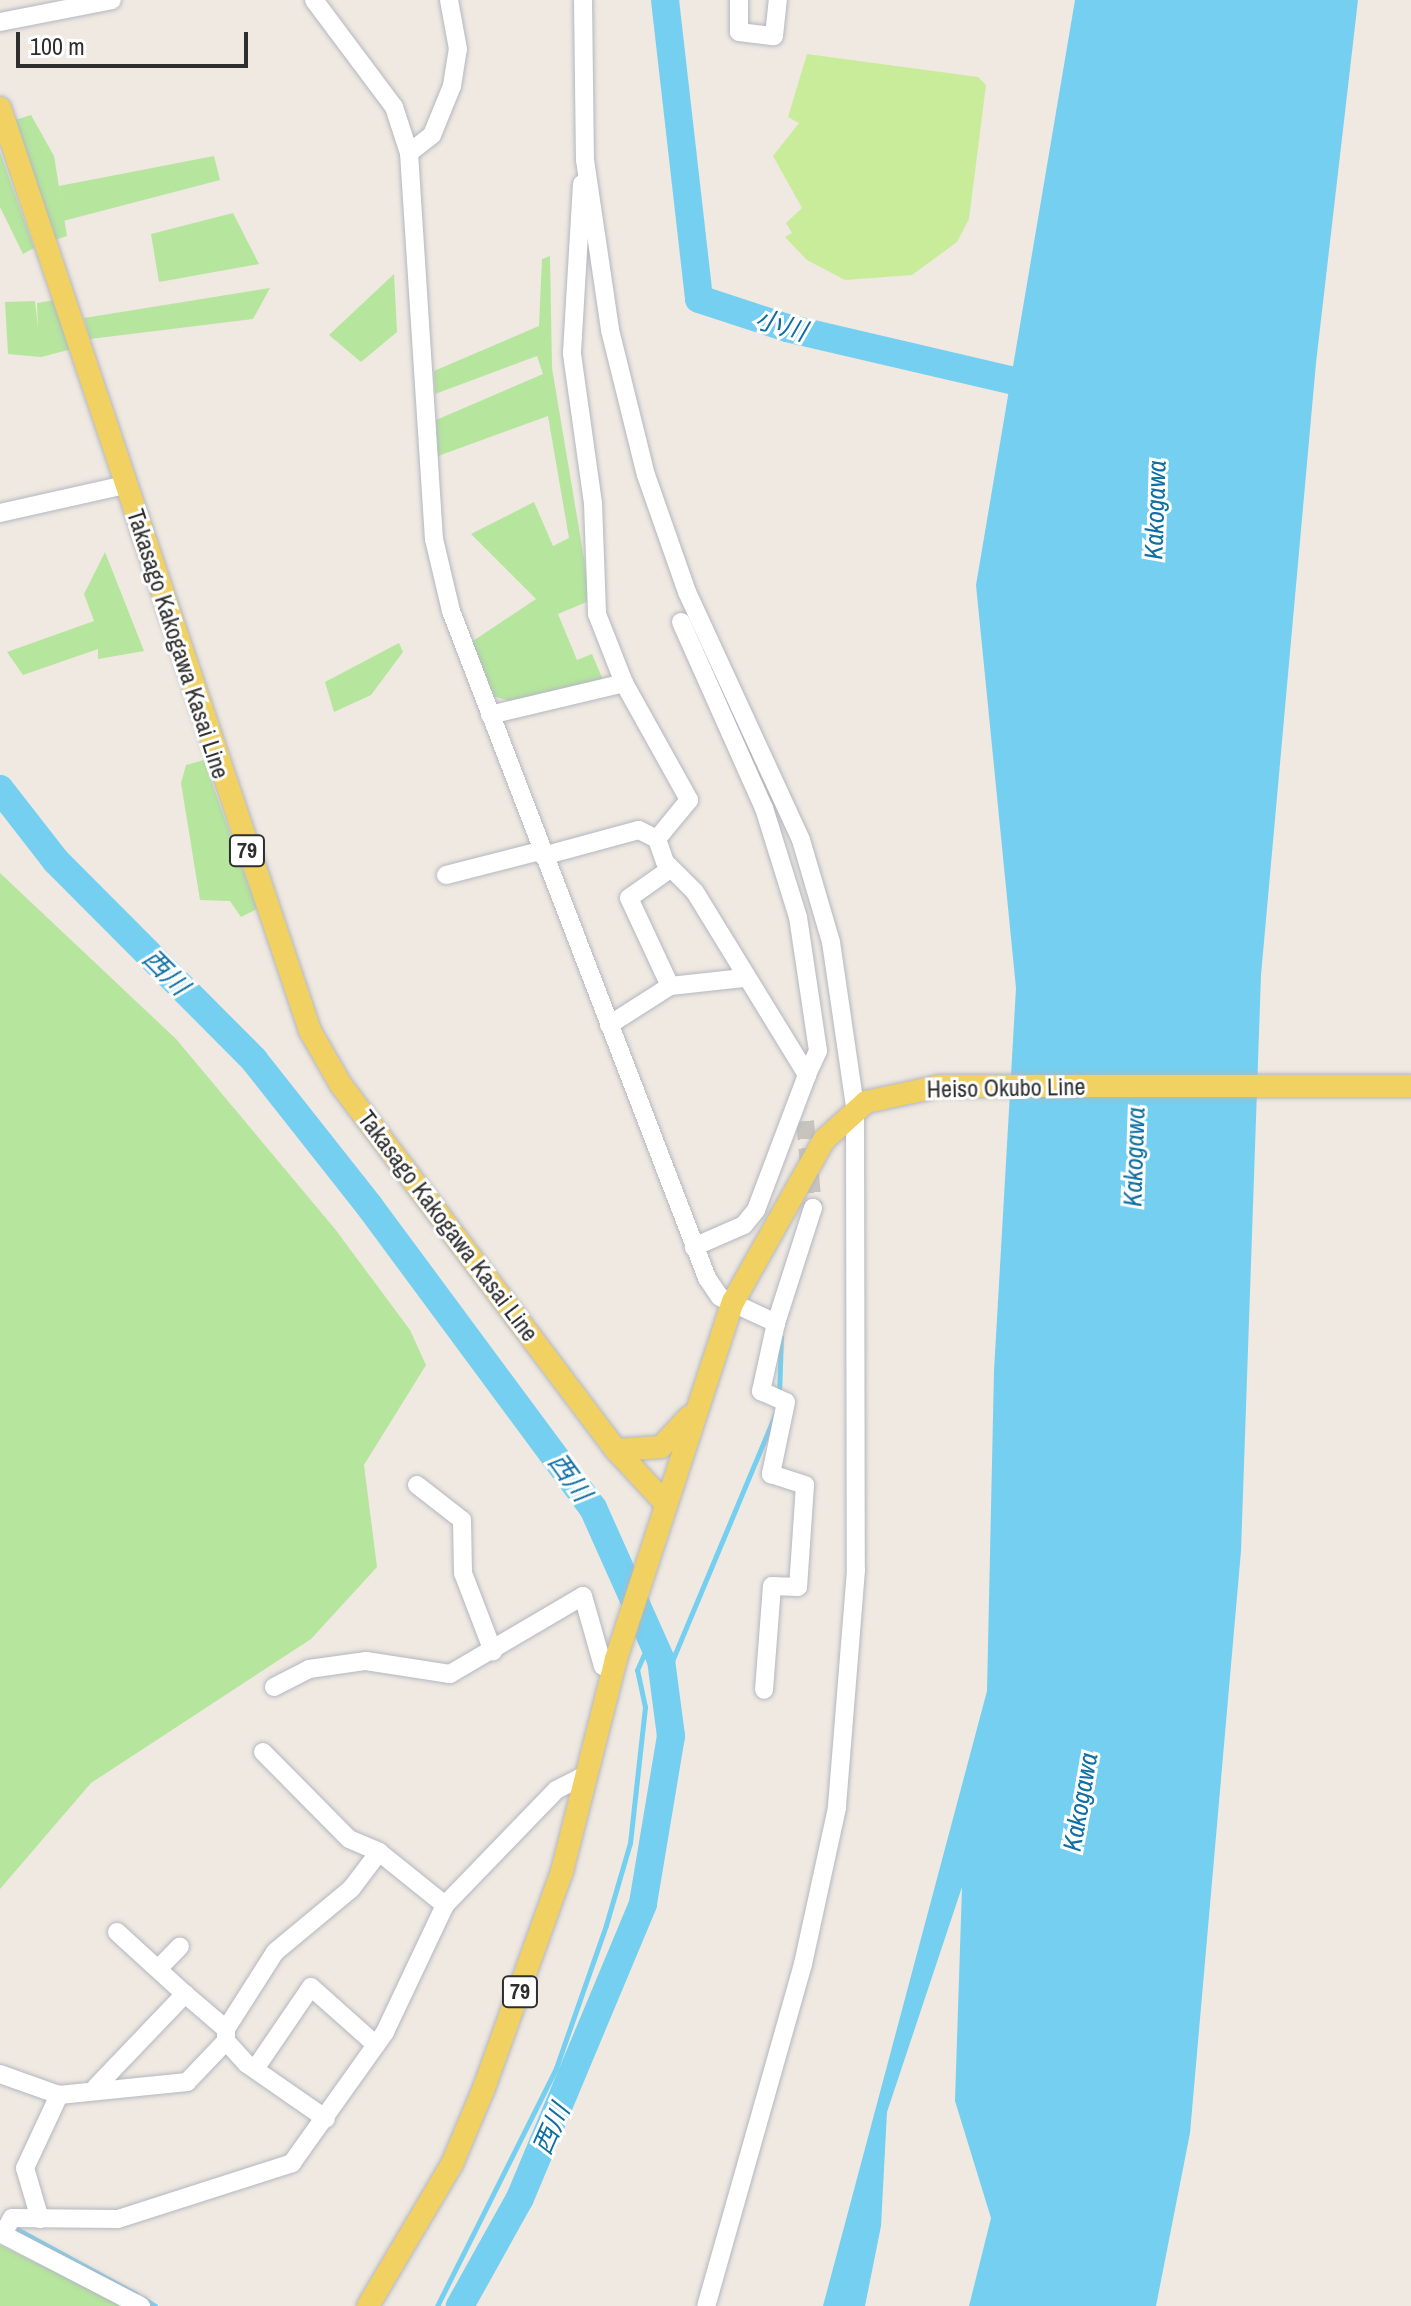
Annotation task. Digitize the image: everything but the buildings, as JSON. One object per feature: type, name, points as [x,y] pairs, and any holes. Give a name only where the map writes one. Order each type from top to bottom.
[{"type":"main road","name":"Takasago Kakogawa Kasai Line","points":[[0,108],[310,1031],[341,1085],[616,1450],[665,1503]]},
{"type":"main road","name":"Heiso Okubo Line","points":[[860,1104],[940,1086],[1411,1086]]},
{"type":"main road","points":[[665,1503],[733,1302],[803,1165],[860,1104]]},
{"type":"main road","points":[[616,1450],[661,1447],[697,1406]]},
{"type":"main road","name":"79","points":[[368,2306],[452,2164],[484,2088],[562,1871],[615,1663],[665,1503]]},
{"type":"street","points":[[0,22],[112,0]]},
{"type":"street","points":[[314,0],[394,107],[409,153],[434,539],[451,611],[541,854],[713,1289],[776,1323]]},
{"type":"street","points":[[409,153],[432,135],[452,86],[458,49],[449,0]]},
{"type":"street","points":[[583,0],[585,160],[574,404],[593,503],[597,614],[624,683],[689,800],[657,839]]},
{"type":"street","points":[[739,0],[739,32],[774,36],[778,0]]},
{"type":"street","points":[[585,160],[610,330],[646,475],[687,592],[801,840],[831,942],[860,1104],[856,1570],[837,1808],[803,1964],[706,2306]]},
{"type":"street","points":[[0,513],[125,485]]},
{"type":"street","points":[[681,622],[764,808],[798,917],[818,1051],[756,1210],[744,1225],[694,1247]]},
{"type":"street","points":[[490,715],[624,683]]},
{"type":"street","points":[[446,875],[639,830],[657,839],[670,869],[695,892],[804,1082],[805,1121]]},
{"type":"street","points":[[670,869],[629,898],[670,986]]},
{"type":"street","points":[[609,1025],[670,986],[744,978]]},
{"type":"street","points":[[764,1690],[772,1586],[798,1587],[805,1485],[771,1474],[786,1402],[761,1391],[776,1323],[813,1208]]},
{"type":"street","points":[[417,1485],[462,1520],[463,1573],[493,1651]]},
{"type":"street","points":[[274,1687],[309,1669],[366,1661],[450,1674],[583,1596],[603,1666],[615,1663]]},
{"type":"street","points":[[263,1752],[349,1839],[379,1852],[445,1905]]},
{"type":"street","points":[[141,2306],[1,2233],[12,2218],[118,2219],[292,2163],[376,2045],[445,1905],[534,1810],[584,1776]]},
{"type":"street","points":[[0,2074],[59,2095],[96,2087],[187,2082],[226,2035],[275,1952],[344,1897],[379,1852]]},
{"type":"street","points":[[117,1932],[159,1968],[226,2035],[255,2069],[326,2119]]},
{"type":"street","points":[[159,1968],[180,1946]]},
{"type":"street","points":[[255,2069],[311,1987],[376,2045]]},
{"type":"street","points":[[96,2087],[185,1994]]},
{"type":"street","points":[[40,2219],[25,2168],[59,2095]]},
{"type":"green space","points":[[807,54],[978,77],[986,85],[969,219],[957,242],[912,275],[845,280],[807,260],[785,237],[792,233],[786,223],[802,208],[773,156],[799,123],[788,117]]},
{"type":"green space","points":[[31,115],[54,156],[67,236],[55,240],[15,120]]},
{"type":"green space","points":[[0,152],[34,248],[23,254],[0,207]]},
{"type":"green space","points":[[214,156],[220,180],[63,221],[59,186]]},
{"type":"green space","points":[[233,213],[259,264],[159,282],[151,234]]},
{"type":"green space","points":[[550,256],[552,368],[591,600],[558,614],[577,660],[592,654],[603,680],[509,701],[490,695],[470,643],[536,599],[471,534],[534,502],[553,546],[569,538],[548,416],[438,456],[436,420],[543,374],[537,356],[435,394],[434,371],[539,326],[542,259]]},
{"type":"green space","points":[[394,274],[397,332],[361,362],[329,335]]},
{"type":"green space","points":[[270,288],[253,319],[90,339],[84,318]]},
{"type":"green space","points":[[55,300],[72,349],[41,357],[8,354],[5,302],[35,301],[38,328],[37,303]]},
{"type":"green space","points":[[105,552],[144,651],[98,659],[98,649],[23,675],[7,652],[94,621],[84,594]]},
{"type":"green space","points":[[399,643],[403,652],[371,695],[334,712],[325,682]]},
{"type":"green space","points":[[204,760],[257,909],[241,917],[230,901],[200,900],[181,783],[186,765]]},
{"type":"green space","points":[[0,873],[176,1039],[335,1229],[410,1330],[426,1365],[364,1465],[377,1567],[311,1639],[91,1783],[0,1889]]},
{"type":"green space","points":[[0,2245],[124,2306],[0,2306]]},
{"type":"water","name":"Kakogawa","points":[[1075,0],[1358,0],[1316,363],[1261,975],[1241,1551],[1190,2133],[1156,2306],[969,2306],[991,2218],[955,2101],[962,1887],[887,2112],[881,2226],[865,2306],[823,2306],[987,1691],[994,1371],[1016,988],[976,585]]},
{"type":"waterway","name":"小川","points":[[665,0],[699,299],[787,328],[1049,389]]},
{"type":"waterway","name":"西川","points":[[0,789],[56,861],[254,1060],[370,1207],[593,1508],[661,1660],[671,1736],[643,1904],[520,2198],[460,2306]]},
{"type":"waterway","points":[[779,1396],[781,1337]]},
{"type":"waterway","points":[[662,1685],[776,1413]]},
{"type":"waterway","points":[[437,2306],[556,2068],[606,1925],[630,1843],[645,1707],[637,1670],[651,1638]]},
{"type":"waterway","points":[[0,2220],[136,2294]]},
{"type":"waterway","points":[[144,2299],[155,2306]]},
{"type":"tunnel","points":[[805,1121],[813,1208]]}]
